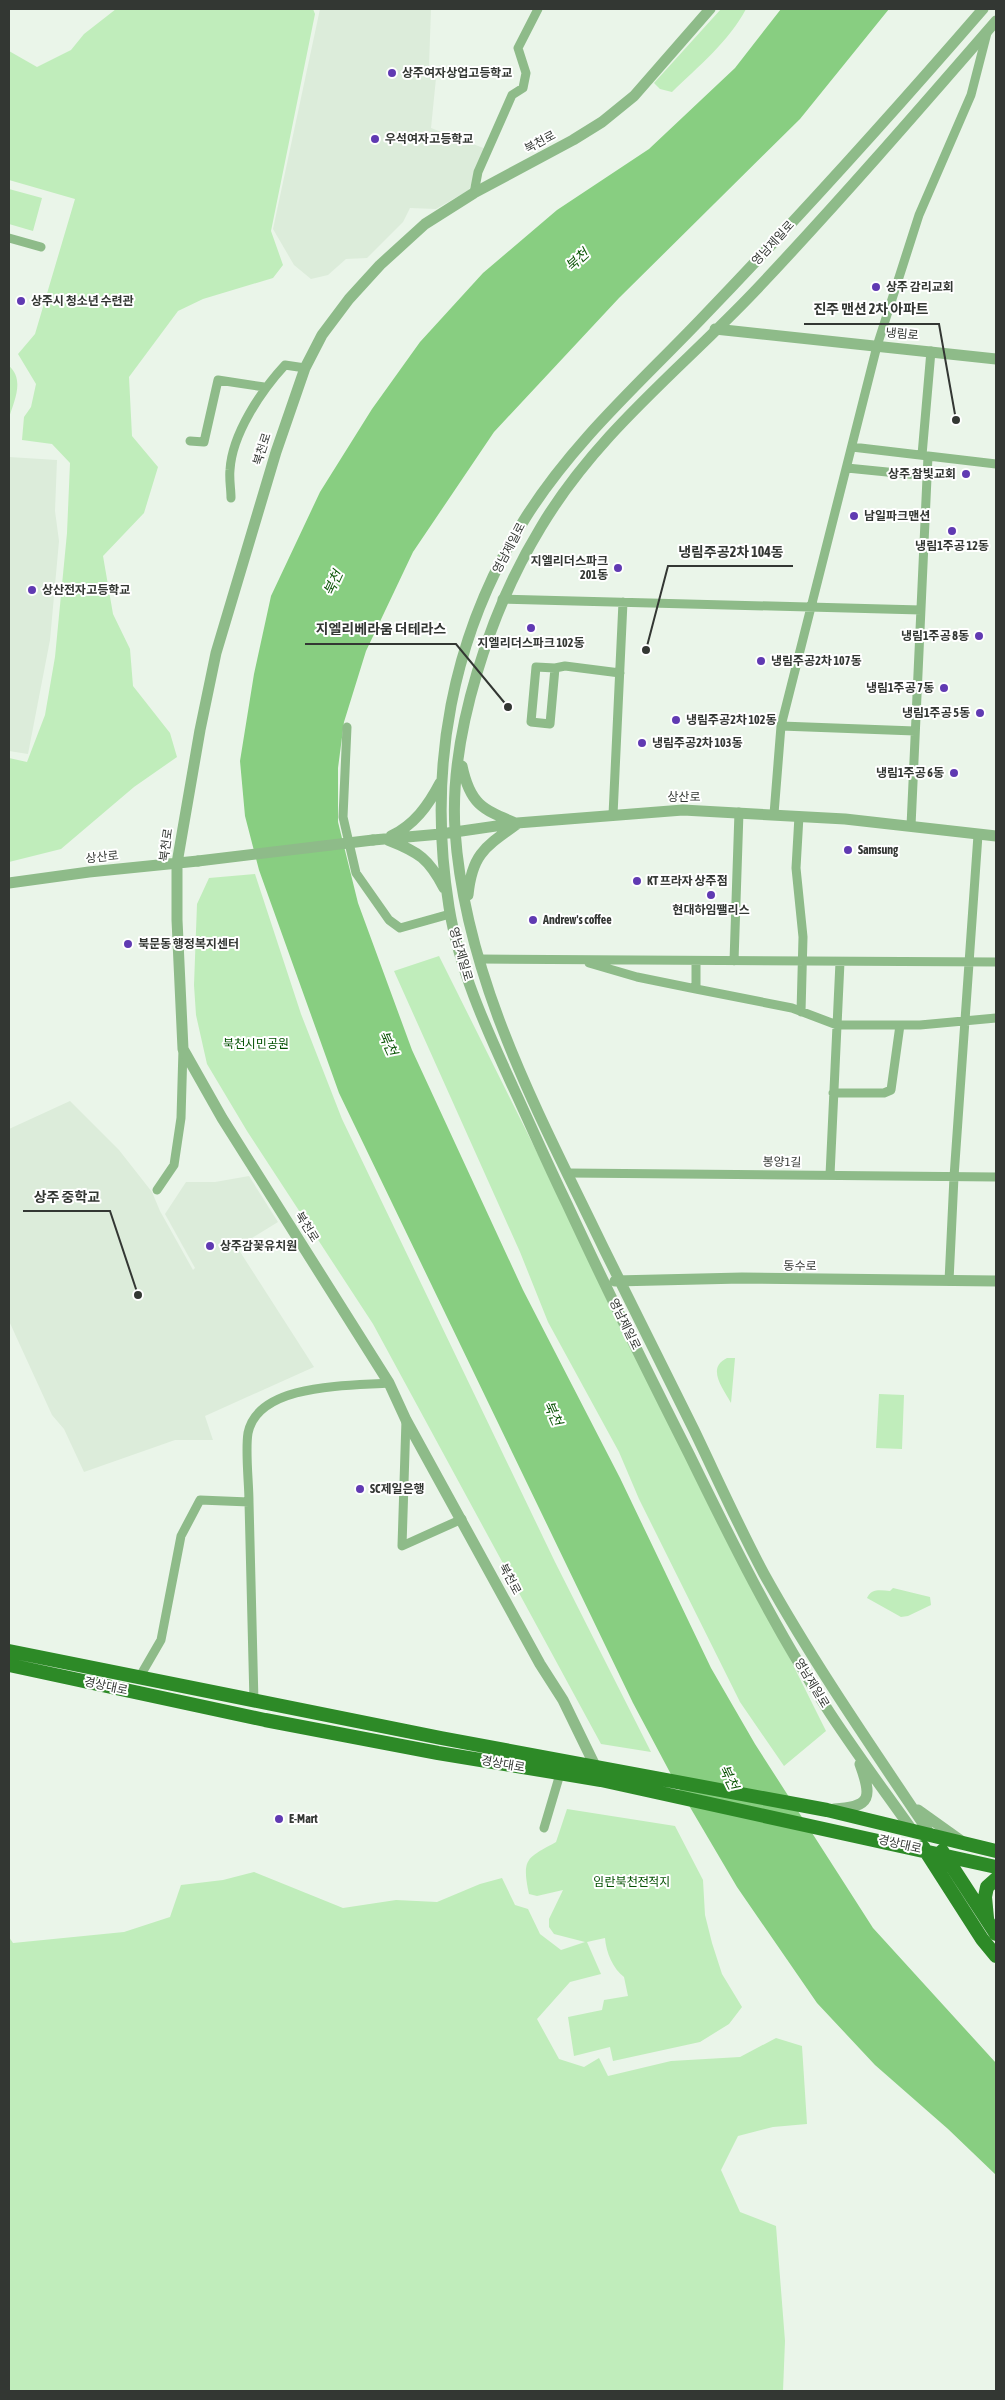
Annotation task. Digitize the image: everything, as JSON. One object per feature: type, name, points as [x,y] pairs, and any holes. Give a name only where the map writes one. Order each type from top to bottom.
[{"type":"main road","name":"경상대로","points":[[9,1651],[599,1774],[639,1788],[996,1867]]},
{"type":"main road","name":"경상대로","points":[[9,1665],[265,1720],[560,1774],[626,1772],[828,1810],[996,1851]]},
{"type":"main road","name":"영남제일로","points":[[912,1830],[957,1901],[996,1956]]},
{"type":"main road","name":"영남제일로","points":[[930,1834],[992,1929]]},
{"type":"main road","points":[[992,1929],[985,1897],[986,1887],[996,1879]]},
{"type":"street","points":[[474,194],[478,172],[512,95],[523,88],[526,73],[518,48],[538,9]]},
{"type":"street","name":"영남제일로","points":[[912,1830],[855,1751],[812,1685],[753,1582],[603,1281],[484,1024],[460,956],[450,914],[441,834],[440,782],[450,707],[464,652],[485,592],[524,519],[557,472],[625,395],[698,322],[829,184],[983,9]]},
{"type":"street","name":"북천로","points":[[599,1774],[462,1518],[406,1420],[389,1383],[227,1126],[183,1049],[177,920],[177,863],[200,730],[216,653],[262,497],[304,368],[322,335],[349,299],[380,264],[425,224],[474,194],[602,122],[634,96],[708,10]]},
{"type":"street","name":"영남제일로","points":[[930,1834],[834,1690],[764,1574],[568,1173],[498,1016],[479,959],[466,912],[455,832],[455,804],[465,723],[486,642],[502,599],[516,569],[543,522],[575,477],[643,398],[752,294],[874,162],[996,21]]},
{"type":"street","points":[[774,814],[781,726],[877,346],[919,215],[972,95],[987,32]]},
{"type":"street","points":[[9,238],[41,247]]},
{"type":"street","name":"냉림로","points":[[715,329],[996,359]]},
{"type":"street","points":[[911,826],[927,476],[925,456],[930,351]]},
{"type":"street","points":[[231,498],[230,469],[239,435],[264,388],[284,365],[304,368]]},
{"type":"street","points":[[190,441],[204,442],[218,380],[264,388]]},
{"type":"street","points":[[852,447],[996,464]]},
{"type":"street","points":[[847,468],[927,476]]},
{"type":"street","points":[[502,599],[921,610]]},
{"type":"street","points":[[614,815],[623,602]]},
{"type":"street","points":[[556,668],[550,724],[531,722],[536,667],[556,668],[565,666],[620,673]]},
{"type":"street","points":[[781,726],[915,731]]},
{"type":"street","points":[[347,727],[343,817],[356,873],[389,920],[400,928],[450,914]]},
{"type":"street","points":[[460,756],[466,784],[475,799],[485,810],[517,824]]},
{"type":"street","points":[[379,840],[402,830],[419,815],[429,804],[440,782]]},
{"type":"street","name":"상산로","points":[[9,883],[89,872],[517,824],[683,810],[799,816],[996,836]]},
{"type":"street","points":[[734,961],[739,812]]},
{"type":"street","points":[[799,816],[796,868],[803,937],[801,1012]]},
{"type":"street","points":[[466,912],[472,866],[488,845],[517,824]]},
{"type":"street","points":[[949,1281],[954,1177],[978,835]]},
{"type":"street","points":[[379,840],[423,856],[434,868],[447,896]]},
{"type":"street","points":[[479,959],[996,962]]},
{"type":"street","points":[[577,960],[637,977],[801,1012],[837,1025],[900,1025],[996,1018]]},
{"type":"street","points":[[696,961],[696,989]]},
{"type":"street","points":[[830,1175],[840,962]]},
{"type":"street","points":[[834,1093],[884,1093],[891,1090],[900,1025]]},
{"type":"street","points":[[157,1190],[174,1165],[181,1118],[183,1049]]},
{"type":"street","name":"봉양1길","points":[[568,1173],[996,1177]]},
{"type":"street","name":"동수로","points":[[603,1281],[742,1278],[996,1281]]},
{"type":"street","points":[[254,1702],[248,1433],[256,1414],[279,1397],[325,1388],[389,1383]]},
{"type":"street","points":[[406,1420],[402,1546],[462,1518]]},
{"type":"street","points":[[139,1678],[162,1640],[181,1536],[200,1500],[249,1502]]},
{"type":"street","points":[[828,1810],[855,1808],[866,1800],[868,1787],[855,1751]]},
{"type":"street","points":[[544,1828],[560,1774]]},
{"type":"street","points":[[908,1801],[941,1828],[966,1843]]},
{"type":"shaded area","name":"우석여자고등학교","points":[[320,9],[431,9],[429,66],[436,78],[431,128],[486,149],[469,190],[436,209],[410,208],[403,222],[367,258],[346,259],[328,275],[311,279],[294,265],[273,229]]},
{"type":"shaded area","name":"상산전자고등학교","points":[[9,457],[57,460],[55,511],[59,541],[50,640],[28,754],[9,751]]},
{"type":"shaded area","points":[[70,1101],[119,1150],[152,1192],[160,1211],[193,1270],[195,1268],[165,1214],[186,1182],[215,1182],[249,1176],[278,1222],[237,1247],[314,1367],[205,1416],[213,1440],[175,1440],[84,1472],[64,1429],[52,1415],[9,1321],[9,1129]]},
{"type":"green space","points":[[116,9],[313,9],[315,14],[271,231],[283,265],[273,278],[203,299],[178,311],[129,377],[132,436],[158,467],[144,513],[103,556],[113,614],[130,649],[133,686],[170,733],[177,757],[134,787],[61,849],[9,862],[9,758],[27,762],[45,715],[55,657],[67,533],[70,463],[52,444],[22,440],[24,417],[31,407],[36,384],[18,354],[35,334],[75,199],[9,180],[9,51],[37,67],[71,50],[84,34]]},
{"type":"green space","points":[[721,9],[746,9],[722,43],[672,92],[660,89],[654,83]]},
{"type":"green space","points":[[9,189],[42,198],[33,231],[9,224]]},
{"type":"green space","points":[[9,366],[16,378],[17,391],[9,418]]},
{"type":"green space","name":"북천시민공원","points":[[255,874],[301,1014],[342,1119],[555,1562],[651,1752],[601,1744],[373,1324],[247,1131],[207,1064],[196,1015],[194,985],[197,904],[209,878]]},
{"type":"green space","points":[[439,956],[826,1731],[784,1766],[740,1702],[639,1499],[619,1452],[548,1322],[520,1252],[394,971]]},
{"type":"green space","points":[[727,1358],[735,1358],[731,1403],[718,1379],[717,1373],[721,1362]]},
{"type":"green space","points":[[879,1394],[904,1395],[902,1449],[876,1448]]},
{"type":"green space","points":[[893,1588],[930,1597],[931,1605],[908,1616],[901,1617],[867,1598],[874,1591],[890,1591]]},
{"type":"green space","name":"임란북천전적지","points":[[567,1809],[675,1826],[703,1880],[705,1915],[712,1943],[722,1974],[742,2007],[729,2024],[700,2042],[613,2061],[610,2047],[574,2056],[568,2017],[602,2010],[604,2000],[628,1996],[624,1977],[611,1960],[605,1938],[587,1942],[601,1974],[570,1982],[537,2019],[559,2059],[584,2067],[599,2058],[608,2076],[671,2061],[740,2057],[776,2038],[802,2046],[807,2124],[773,2127],[738,2136],[721,2170],[740,2212],[776,2226],[785,2341],[783,2391],[9,2391],[9,1937],[13,1943],[124,1932],[170,1917],[181,1885],[223,1880],[254,1872],[343,1908],[396,1900],[437,1902],[480,1884],[502,1878],[515,1905],[528,1909],[540,1934],[561,1950],[585,1942],[554,1934],[549,1927],[549,1919],[563,1890],[537,1896],[529,1894],[526,1873],[529,1860],[556,1842]]},
{"type":"water","name":"북천","points":[[781,9],[889,9],[800,119],[619,298],[494,432],[413,552],[366,651],[344,722],[338,768],[338,822],[358,903],[412,1050],[523,1290],[620,1478],[711,1668],[755,1744],[873,1928],[996,2063],[996,2175],[948,2129],[875,2065],[817,2003],[737,1887],[674,1780],[633,1703],[339,1093],[259,870],[245,816],[240,761],[254,674],[271,596],[320,492],[372,409],[420,342],[483,273],[557,210],[649,149],[735,68]]},
{"type":"place","name":"상주여자상업고등학교","points":[[392,73]]},
{"type":"place","name":"우석여자고등학교","points":[[375,139]]},
{"type":"place","name":"상주 감리교회","points":[[876,287]]},
{"type":"place","name":"상주시 청소년 수련관","points":[[21,301]]},
{"type":"place","name":"진주 맨션 2차 아파트","points":[[956,420]]},
{"type":"place","name":"상주 참빛교회","points":[[966,474]]},
{"type":"place","name":"남일파크맨션","points":[[854,516]]},
{"type":"place","name":"냉림1주공 12동","points":[[952,531]]},
{"type":"place","name":"지엘리더스파크 201동","points":[[618,568]]},
{"type":"place","name":"상산전자고등학교","points":[[32,590]]},
{"type":"place","name":"지엘리더스파크 102동","points":[[531,628]]},
{"type":"place","name":"냉림1주공 8동","points":[[979,636]]},
{"type":"place","name":"냉림주공2차 104동","points":[[646,650]]},
{"type":"place","name":"냉림주공2차 107동","points":[[761,661]]},
{"type":"place","name":"냉림1주공 7동","points":[[944,688]]},
{"type":"place","name":"지엘리베라움 더테라스","points":[[508,707]]},
{"type":"place","name":"냉림1주공 5동","points":[[980,713]]},
{"type":"place","name":"냉림주공2차 102동","points":[[676,720]]},
{"type":"place","name":"냉림주공2차 103동","points":[[642,743]]},
{"type":"place","name":"냉림1주공 6동","points":[[954,773]]},
{"type":"place","name":"Samsung","points":[[848,850]]},
{"type":"place","name":"KT 프라자 상주점","points":[[637,881]]},
{"type":"place","name":"현대하임팰리스","points":[[711,895]]},
{"type":"place","name":"Andrew's coffee","points":[[533,920]]},
{"type":"place","name":"북문동 행정복지센터","points":[[128,944]]},
{"type":"place","name":"상주감꽃유치원","points":[[210,1246]]},
{"type":"place","name":"상주 중학교","points":[[138,1295]]},
{"type":"place","name":"SC제일은행","points":[[360,1489]]},
{"type":"place","name":"E-Mart","points":[[279,1819]]}]
